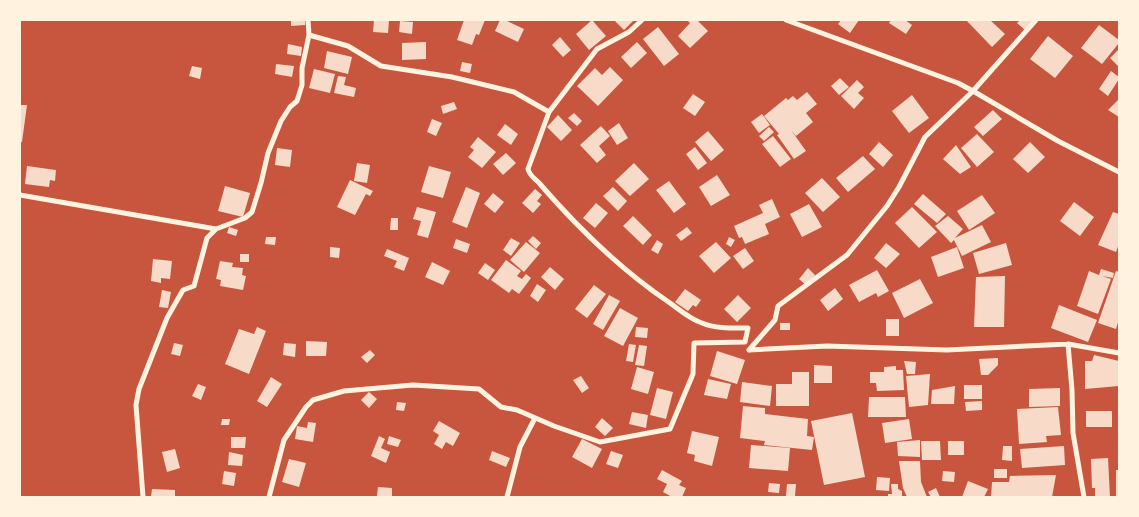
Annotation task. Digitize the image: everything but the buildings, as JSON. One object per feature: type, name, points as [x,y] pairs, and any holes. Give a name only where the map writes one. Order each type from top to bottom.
[{"type":"street","points":[[142,497],[136,405],[139,389],[167,318],[183,290],[194,286],[207,238],[216,229],[245,218],[252,212],[268,153],[281,121],[297,101],[302,85],[302,68],[309,35],[308,20]]},
{"type":"street","points":[[269,497],[284,440],[306,407],[313,400],[323,396],[344,391],[413,385],[479,390],[501,407],[517,410],[554,426],[600,442],[670,429],[693,374],[694,343],[745,342],[748,328],[704,324],[655,293],[587,235],[530,175],[528,169],[549,112],[597,49],[629,32],[642,20]]},
{"type":"street","points":[[786,20],[958,83],[1058,141],[1119,172]]},
{"type":"street","points":[[1036,20],[973,90],[925,138],[887,206],[847,255],[778,306],[775,320],[749,350],[826,346],[947,350],[1068,344],[1119,353]]},
{"type":"street","points":[[309,35],[348,46],[380,66],[452,76],[514,92],[549,112]]},
{"type":"street","points":[[20,195],[216,229]]},
{"type":"street","points":[[1068,344],[1072,390],[1072,433],[1084,497]]},
{"type":"street","points":[[507,497],[520,447],[535,418]]}]
